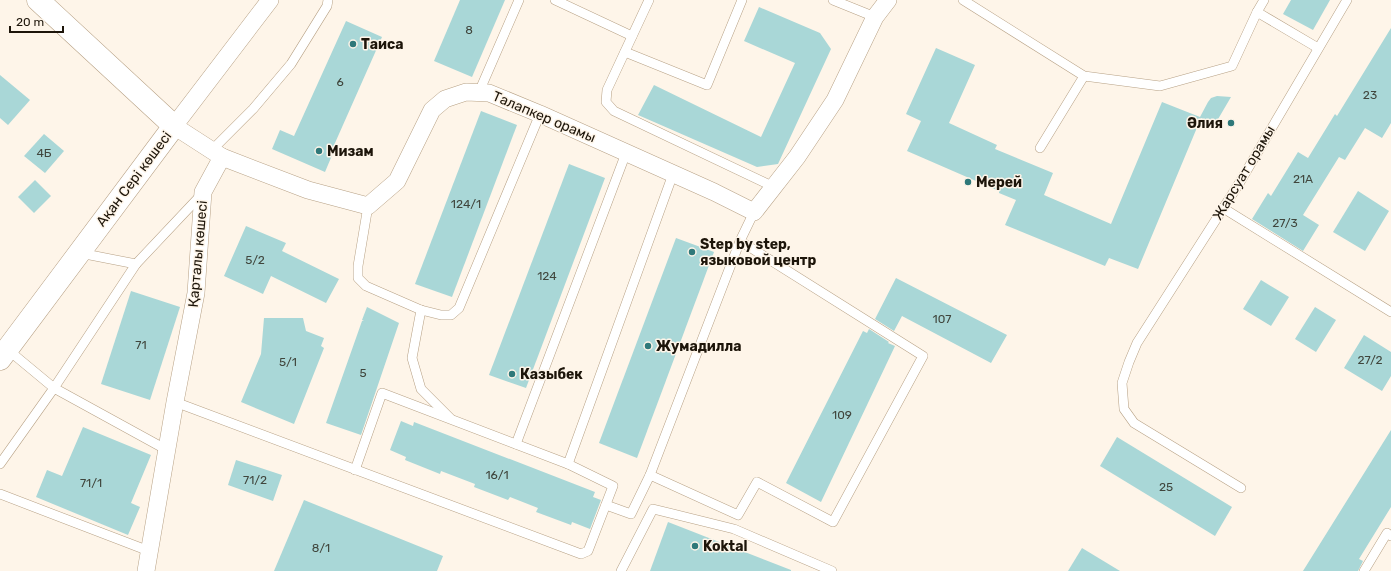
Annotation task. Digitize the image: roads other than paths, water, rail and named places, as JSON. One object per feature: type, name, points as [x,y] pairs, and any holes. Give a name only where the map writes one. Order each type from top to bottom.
[{"type":"street","points":[[38,0],[174,126],[217,154],[308,190],[368,206]]},
{"type":"street","name":"Ақан Сері көшесі","points":[[3,354],[270,0]]},
{"type":"street","points":[[754,212],[797,157],[835,100],[875,17],[888,0]]},
{"type":"street","name":"Талапкер орамы","points":[[368,206],[397,181],[432,110],[445,99],[466,92],[479,92],[489,93],[540,114],[714,192],[754,212]]},
{"type":"street","name":"Қарталы көшесі","points":[[146,571],[175,402],[196,293],[203,192],[217,154]]},
{"type":"lane","points":[[217,154],[291,64],[327,6],[328,0]]},
{"type":"lane","points":[[479,92],[519,0]]},
{"type":"lane","points":[[555,0],[632,36]]},
{"type":"lane","points":[[649,0],[607,90],[606,102],[614,111],[774,187]]},
{"type":"lane","points":[[625,52],[707,85],[742,0]]},
{"type":"lane","points":[[833,0],[875,17]]},
{"type":"lane","points":[[963,0],[1084,76],[1160,86],[1232,66],[1264,0]]},
{"type":"lane","name":"Жарсуат орамы","points":[[1241,488],[1134,423],[1124,408],[1122,383],[1137,343],[1223,208],[1347,0]]},
{"type":"lane","points":[[1257,12],[1318,48]]},
{"type":"lane","points":[[1040,148],[1084,76]]},
{"type":"lane","points":[[368,206],[358,266],[358,278],[366,286],[421,310],[441,316],[451,315],[459,308],[540,114]]},
{"type":"lane","points":[[516,444],[626,153]]},
{"type":"lane","points":[[568,464],[673,174]]},
{"type":"lane","points":[[2,459],[54,388],[136,264],[203,192]]},
{"type":"lane","points":[[1223,208],[1391,312]]},
{"type":"lane","points":[[606,505],[631,514],[650,475],[740,241],[754,212]]},
{"type":"lane","points":[[650,475],[738,515],[757,482],[833,522],[923,356],[740,241]]},
{"type":"lane","points":[[79,253],[136,264]]},
{"type":"lane","points":[[421,310],[412,358],[421,389],[453,420]]},
{"type":"lane","points":[[3,354],[54,388],[167,450]]},
{"type":"lane","points":[[175,402],[355,470],[581,554],[588,551],[614,486],[568,464],[382,393],[355,470]]},
{"type":"lane","points":[[0,494],[149,551]]},
{"type":"lane","points":[[621,571],[653,509],[734,529],[832,571]]},
{"type":"lane","points":[[1364,571],[1390,532]]},
{"type":"place","name":"Таиса","points":[[353,44]]},
{"type":"place","name":"Әлия","points":[[1231,123]]},
{"type":"place","name":"Мизам","points":[[319,151]]},
{"type":"place","name":"Мерей","points":[[968,182]]},
{"type":"place","name":"Step by step, языковой центр","points":[[692,252]]},
{"type":"place","name":"Жумадилла","points":[[648,346]]},
{"type":"place","name":"Казыбек","points":[[512,374]]},
{"type":"place","name":"Koktal","points":[[695,546]]}]
